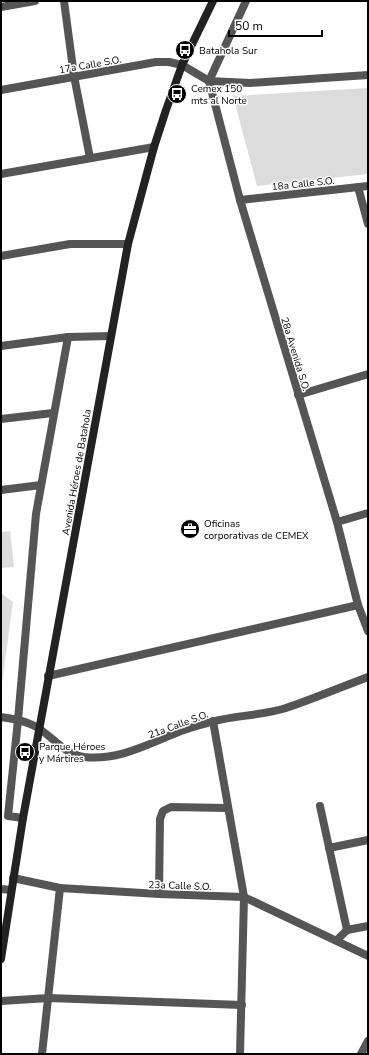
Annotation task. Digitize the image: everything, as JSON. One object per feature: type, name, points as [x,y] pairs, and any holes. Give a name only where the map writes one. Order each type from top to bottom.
[{"type":"main road","name":"Avenida Héroes de Batahola","points":[[1,958],[23,818],[40,729],[48,676],[128,244],[154,146],[182,64],[213,1]]},
{"type":"street","points":[[1,7],[35,1]]},
{"type":"street","points":[[64,1],[74,76],[90,158]]},
{"type":"street","points":[[209,81],[246,1]]},
{"type":"street","name":"17a Calle S.O.","points":[[1,90],[156,62],[182,64]]},
{"type":"street","points":[[182,64],[209,81],[250,83],[368,75]]},
{"type":"street","name":"28a Avenida S.O.","points":[[209,81],[240,200],[336,522],[358,604],[368,631]]},
{"type":"street","points":[[1,174],[154,146]]},
{"type":"street","name":"18a Calle S.O.","points":[[240,200],[368,186]]},
{"type":"street","points":[[358,187],[368,224]]},
{"type":"street","points":[[1,256],[70,244],[128,244]]},
{"type":"street","points":[[1,346],[68,337],[111,336]]},
{"type":"street","points":[[23,818],[4,815],[18,720],[36,514],[53,413],[68,337]]},
{"type":"street","points":[[298,395],[368,374]]},
{"type":"street","points":[[1,419],[53,413]]},
{"type":"street","points":[[1,490],[41,485]]},
{"type":"street","points":[[336,522],[368,512]]},
{"type":"street","points":[[48,676],[358,604]]},
{"type":"street","name":"21a Calle S.O.","points":[[1,717],[29,723],[40,729],[60,747],[70,753],[97,758],[115,756],[136,750],[178,732],[213,721],[257,715],[285,708],[368,677]]},
{"type":"street","points":[[213,721],[227,808],[244,897],[240,1054]]},
{"type":"street","points":[[320,806],[347,930]]},
{"type":"street","points":[[159,894],[160,819],[163,811],[171,807],[227,808]]},
{"type":"street","points":[[329,848],[368,840]]},
{"type":"street","name":"23a Calle S.O.","points":[[13,878],[60,888],[244,897],[368,956]]},
{"type":"street","points":[[42,1054],[60,888]]},
{"type":"street","points":[[1,889],[11,890]]},
{"type":"street","points":[[337,940],[347,930],[368,926]]},
{"type":"street","points":[[1,1001],[49,998],[242,1005]]},
{"type":"street","points":[[361,1054],[368,1041]]},
{"type":"shaded area","points":[[368,88],[368,174],[257,186],[233,96]]},
{"type":"shaded area","points":[[10,531],[14,567],[1,568],[1,532]]},
{"type":"shaded area","points":[[1,593],[13,602],[1,690]]},
{"type":"place","name":"Batahola Sur","points":[[185,50]]},
{"type":"place","name":"Cemex 150 mts al Norte","points":[[177,94]]},
{"type":"place","name":"Oficinas corporativas de CEMEX","points":[[190,529]]},
{"type":"place","name":"Parque Héroes y Mártires","points":[[25,752]]}]
